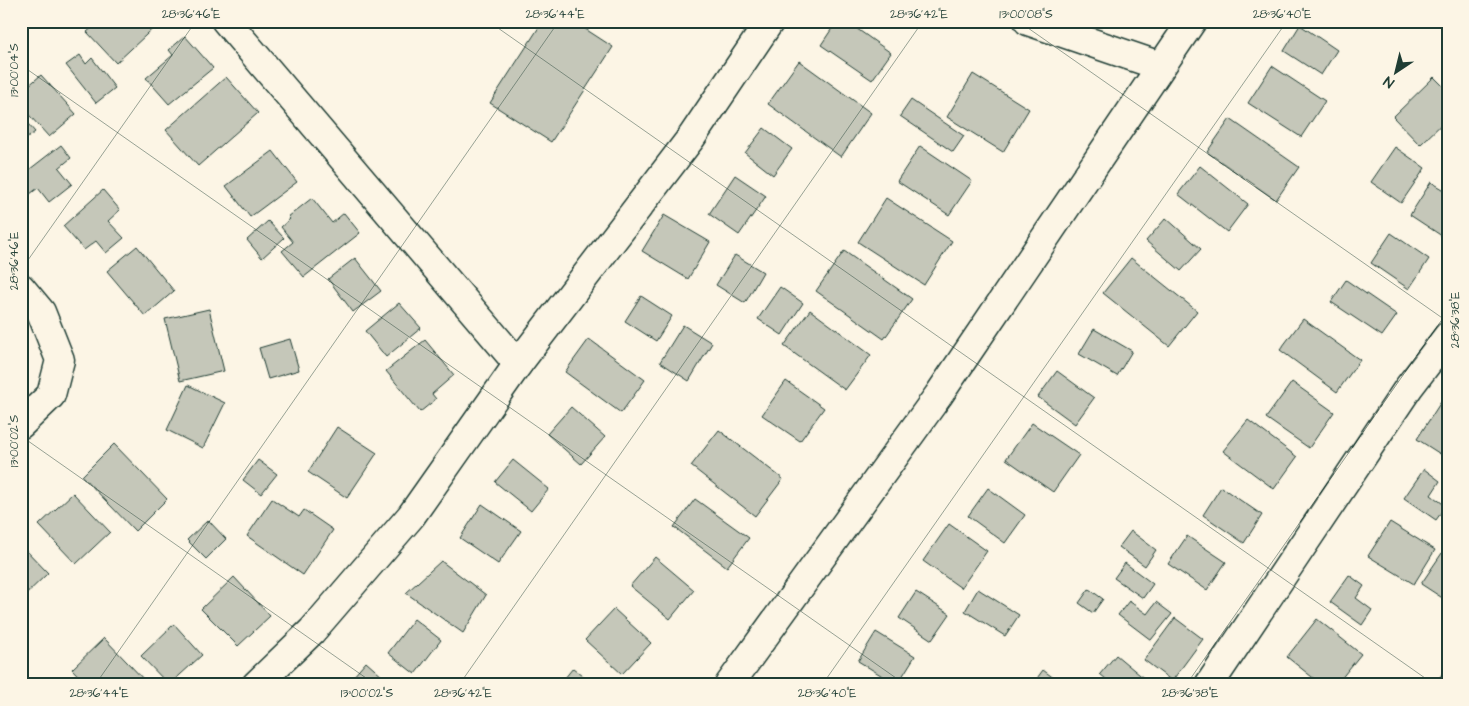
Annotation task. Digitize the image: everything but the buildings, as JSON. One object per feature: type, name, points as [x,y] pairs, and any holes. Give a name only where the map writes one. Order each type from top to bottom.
[{"type":"street","points":[[226,21],[518,364]]},
{"type":"street","points":[[256,685],[312,630],[411,516],[518,364],[692,138],[770,21]]},
{"type":"street","points":[[1028,21],[1160,66]]},
{"type":"street","points":[[729,685],[938,396],[1192,21]]},
{"type":"street","points":[[21,288],[41,312],[60,360],[51,395],[21,424]]},
{"type":"street","points":[[1209,685],[1409,387],[1448,336]]}]
